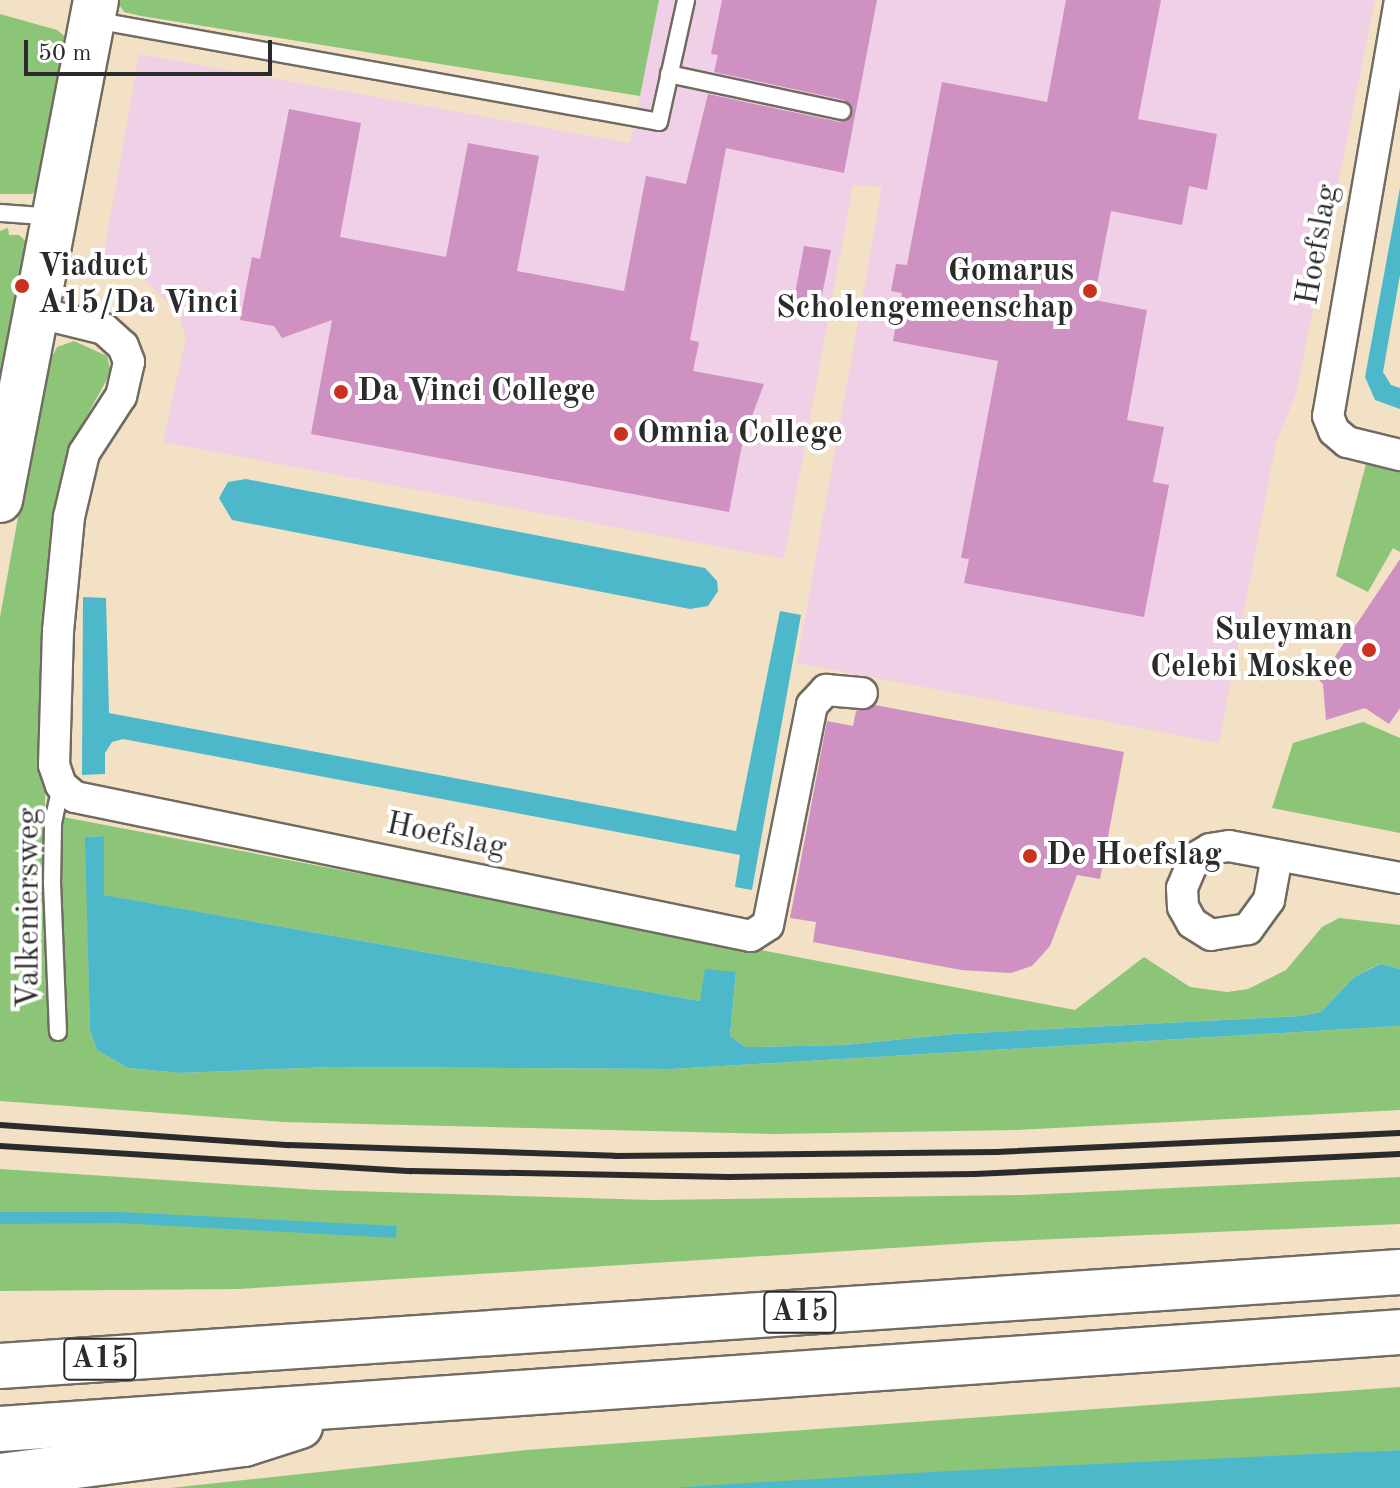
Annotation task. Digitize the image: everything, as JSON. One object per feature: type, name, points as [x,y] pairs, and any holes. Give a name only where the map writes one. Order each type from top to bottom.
[{"type":"main road","points":[[0,500],[94,10]]},
{"type":"main road","name":"A15","points":[[0,1366],[1400,1272]]},
{"type":"main road","name":"A15","points":[[0,1429],[1400,1332]]},
{"type":"main road","name":"A15","points":[[0,1476],[244,1444],[367,1404]]},
{"type":"street","name":"Hoefslag","points":[[1400,0],[1328,416],[1334,431],[1347,442],[1400,455]]},
{"type":"street","points":[[35,312],[104,329],[123,346],[129,362],[121,396],[84,453],[74,485],[65,556],[54,765],[61,785]]},
{"type":"street","name":"Hoefslag","points":[[61,785],[92,801],[751,936],[768,925],[812,705],[826,690],[849,685]]},
{"type":"street","points":[[1277,856],[1400,878]]},
{"type":"lane","points":[[94,10],[659,122],[686,0]]},
{"type":"lane","points":[[669,74],[842,111]]},
{"type":"lane","points":[[0,213],[54,217]]},
{"type":"lane","name":"Valkeniersweg","points":[[58,1032],[52,883],[53,823],[61,785]]},
{"type":"shaded area","points":[[659,0],[1375,0],[1296,394],[1276,443],[1219,743],[797,663],[882,187],[853,185],[784,559],[163,442],[186,337],[178,313],[137,272],[103,259],[139,54],[630,143]]},
{"type":"green space","points":[[116,0],[659,0],[640,96],[141,16],[124,12]]},
{"type":"green space","points":[[0,14],[57,30],[72,42],[41,187],[32,194],[0,194]]},
{"type":"green space","points":[[8,228],[9,235],[19,235],[29,244],[0,429],[0,231]]},
{"type":"green space","points":[[74,341],[107,356],[111,372],[68,450],[56,498],[47,631],[45,821],[50,1032],[62,1032],[57,930],[63,817],[1075,1010],[1144,957],[1190,987],[1227,992],[1248,989],[1286,970],[1322,927],[1339,918],[1400,925],[1400,969],[1379,964],[1354,977],[1321,1012],[1301,1016],[954,1034],[844,1045],[746,1047],[730,1036],[736,972],[700,1001],[103,895],[104,836],[86,837],[90,1031],[97,1050],[128,1068],[180,1073],[332,1067],[671,1069],[1400,1026],[1400,1110],[1016,1130],[772,1134],[283,1122],[0,1101],[0,617],[44,373],[57,347]]},
{"type":"green space","points":[[1366,464],[1400,472],[1400,552],[1393,548],[1368,592],[1336,576]]},
{"type":"green space","points":[[1363,722],[1400,738],[1400,833],[1272,808],[1293,743]]},
{"type":"green space","points":[[0,1169],[318,1190],[653,1200],[1025,1195],[1400,1177],[1400,1224],[987,1242],[240,1289],[0,1291]]},
{"type":"green space","points":[[1400,1387],[1400,1450],[665,1488],[170,1488],[526,1450]]},
{"type":"water","points":[[1400,188],[1400,275],[1383,372],[1391,385],[1400,388],[1400,409],[1375,400],[1365,377]]},
{"type":"water","points":[[246,479],[705,568],[717,581],[718,591],[708,606],[690,609],[232,520],[219,498],[228,482]]},
{"type":"water","points":[[83,597],[106,598],[109,713],[736,831],[780,611],[801,615],[752,890],[735,887],[740,855],[123,739],[112,742],[105,753],[105,774],[82,775]]},
{"type":"water","points":[[104,836],[104,895],[700,1001],[705,969],[736,972],[730,1036],[746,1047],[844,1045],[954,1034],[1301,1016],[1321,1012],[1354,977],[1380,964],[1400,969],[1400,1026],[671,1069],[332,1067],[180,1073],[128,1068],[97,1050],[90,1031],[85,837]]},
{"type":"water","points":[[0,1212],[120,1212],[397,1226],[396,1238],[118,1223],[0,1224]]},
{"type":"water","points":[[1400,1450],[1400,1488],[665,1488],[948,1471]]},
{"type":"building","points":[[722,0],[877,0],[844,173],[726,148],[690,340],[699,342],[693,371],[764,384],[743,440],[729,512],[311,434],[332,320],[282,338],[274,326],[240,320],[252,257],[260,259],[289,109],[361,123],[340,237],[446,257],[468,143],[539,156],[517,271],[624,291],[646,176],[686,184],[708,94],[840,122],[852,114],[844,100],[714,72],[718,55],[711,54]]},
{"type":"building","points":[[1066,0],[1161,0],[1138,119],[1217,134],[1207,190],[1189,186],[1182,225],[1111,211],[1094,300],[1147,310],[1127,420],[1164,427],[1153,482],[1169,485],[1144,617],[964,583],[969,559],[961,558],[998,361],[893,341],[902,293],[891,291],[896,264],[907,265],[942,82],[1047,102]]},
{"type":"building","points":[[804,246],[831,250],[820,305],[794,299]]},
{"type":"building","name":"Suleyman Celebi Moskee","points":[[1400,559],[1400,708],[1389,724],[1365,708],[1326,720],[1323,684],[1311,672],[1330,664]]},
{"type":"building","points":[[875,705],[1124,752],[1100,879],[1077,875],[1050,946],[1032,966],[1011,973],[961,970],[813,942],[816,922],[790,918],[827,721],[853,726],[856,711]]},
{"type":"railway","points":[[0,1125],[289,1145],[615,1156],[997,1152],[1400,1133]]},
{"type":"railway","points":[[0,1146],[411,1171],[729,1177],[975,1174],[1400,1154]]},
{"type":"place","name":"Viaduct A15/Da Vinci","points":[[22,286]]},
{"type":"place","name":"Gomarus Scholengemeenschap","points":[[1090,291]]},
{"type":"place","name":"Da Vinci College","points":[[341,392]]},
{"type":"place","name":"Omnia College","points":[[621,434]]},
{"type":"place","name":"Suleyman Celebi Moskee","points":[[1369,650]]},
{"type":"place","name":"De Hoefslag","points":[[1030,856]]}]
